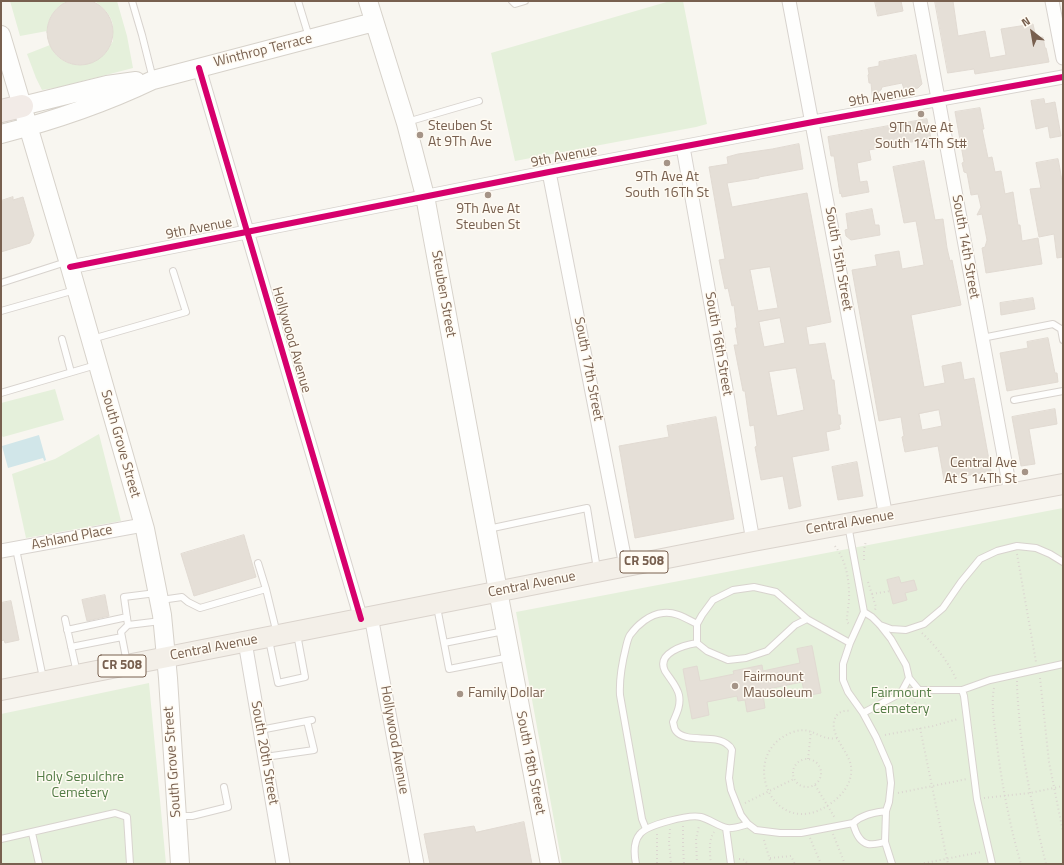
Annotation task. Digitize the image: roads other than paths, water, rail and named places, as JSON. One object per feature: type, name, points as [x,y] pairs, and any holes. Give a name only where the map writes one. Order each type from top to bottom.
[{"type":"highway","points":[[1,111],[22,106]]},
{"type":"main road","name":"Steuben Street","points":[[368,1],[406,123],[425,196],[498,591]]},
{"type":"main road","name":"Winthrop Terrace","points":[[1,134],[28,127],[110,98],[153,80],[374,22]]},
{"type":"main road","name":"South Grove Street","points":[[2,41],[77,290],[143,525],[163,620],[180,864]]},
{"type":"main road","name":"Winthrop Terrace","points":[[22,106],[107,85],[153,80]]},
{"type":"main road","name":"Central Avenue","points":[[1,690],[753,541],[1063,484]]},
{"type":"main road","name":"South 18th Street","points":[[498,591],[550,864]]},
{"type":"street","name":"South 15th Street","points":[[789,1],[886,517]]},
{"type":"street","name":"South 14th Street","points":[[920,1],[1011,494]]},
{"type":"street","points":[[1052,1],[1063,58]]},
{"type":"street","name":"Hollywood Avenue","points":[[199,68],[247,232],[366,617],[417,864]]},
{"type":"street","name":"9th Avenue","points":[[69,264],[247,232],[425,196],[812,122],[1063,77]]},
{"type":"street","name":"South 16th Street","points":[[683,147],[753,541]]},
{"type":"street","name":"South 17th Street","points":[[549,172],[626,566]]},
{"type":"street","name":"Ashland Place","points":[[1,552],[143,525]]},
{"type":"street","name":"South 20th Street","points":[[245,642],[283,864]]},
{"type":"lane","points":[[132,1],[153,80]]},
{"type":"lane","points":[[298,1],[310,39]]},
{"type":"lane","points":[[512,1],[515,4],[525,1]]},
{"type":"lane","points":[[406,123],[479,101]]},
{"type":"lane","points":[[1,284],[69,264]]},
{"type":"lane","points":[[91,340],[186,312],[173,271]]},
{"type":"lane","points":[[1,311],[77,290]]},
{"type":"lane","points":[[982,338],[1053,324],[1061,329],[1063,340]]},
{"type":"lane","points":[[62,339],[71,372]]},
{"type":"lane","points":[[1,393],[98,365]]},
{"type":"lane","points":[[1014,400],[1063,392]]},
{"type":"lane","points":[[486,529],[587,508],[597,572]]},
{"type":"lane","points":[[847,524],[864,612],[843,664],[842,680],[848,692],[862,710],[889,767],[891,783],[889,802],[886,811],[885,842],[892,864]]},
{"type":"lane","points":[[880,625],[891,630],[906,630],[924,624],[943,608],[960,582],[980,559],[997,551],[1017,546],[1036,548],[1063,562]]},
{"type":"lane","points":[[16,549],[43,682]]},
{"type":"lane","points":[[258,563],[266,589],[278,683],[305,677],[296,631]]},
{"type":"lane","points":[[697,643],[697,624],[713,600],[733,590],[754,587],[776,592],[807,619],[850,644]]},
{"type":"lane","points":[[128,625],[124,597],[182,597],[200,608],[266,589]]},
{"type":"lane","points":[[436,604],[449,669],[510,657]]},
{"type":"lane","points":[[864,612],[872,617],[891,639],[906,665],[909,678],[919,690]]},
{"type":"lane","points":[[646,829],[642,819],[620,695],[619,681],[623,659],[630,636],[637,627],[649,617],[663,613],[674,613],[697,624]]},
{"type":"lane","points":[[67,630],[127,617]]},
{"type":"lane","points":[[65,619],[77,675]]},
{"type":"lane","points":[[807,619],[795,626],[767,651],[746,658],[728,660],[707,651],[697,643],[688,644],[671,651],[665,658],[664,670],[675,686],[679,695],[680,703],[673,722],[675,730],[681,736],[689,738],[720,740],[727,744],[732,750],[729,778],[731,790],[741,815],[748,824],[756,830],[780,833],[801,833],[854,823],[859,818],[864,816],[886,811]]},
{"type":"lane","points":[[128,665],[121,632],[128,625],[163,620]]},
{"type":"lane","points":[[444,643],[505,630]]},
{"type":"lane","points":[[71,647],[122,636]]},
{"type":"lane","points":[[862,710],[901,693],[919,690],[962,690],[990,680],[1038,672],[1063,664]]},
{"type":"lane","points":[[901,693],[909,678]]},
{"type":"lane","points":[[962,690],[977,799],[992,864]]},
{"type":"lane","points":[[260,730],[310,720],[314,750],[264,757]]},
{"type":"lane","points":[[176,816],[192,816],[228,807],[224,787]]},
{"type":"lane","points":[[1,839],[115,813],[127,818],[130,864]]},
{"type":"lane","points":[[636,864],[634,843],[640,834],[646,829],[686,817],[700,817],[713,821],[726,828],[735,828],[748,824]]},
{"type":"lane","points":[[854,823],[856,834],[862,841],[867,844],[885,842]]},
{"type":"lane","points":[[726,828],[732,864]]},
{"type":"lane","points":[[32,832],[39,864]]},
{"type":"place","name":"9Th Ave At South 14Th St#","points":[[921,114]]},
{"type":"place","name":"Steuben St At 9Th Ave","points":[[420,135]]},
{"type":"place","name":"9Th Ave At South 16Th St","points":[[667,163]]},
{"type":"place","name":"9Th Ave At Steuben St","points":[[488,195]]},
{"type":"place","name":"Central Ave At S 14Th St","points":[[1025,472]]},
{"type":"place","name":"Fairmount Mausoleum","points":[[735,686]]},
{"type":"place","name":"Family Dollar","points":[[460,694]]},
{"type":"park label","name":"Fairmount Cemetery","points":[[901,702]]},
{"type":"park label","name":"Holy Sepulchre Cemetery","points":[[80,786]]}]
